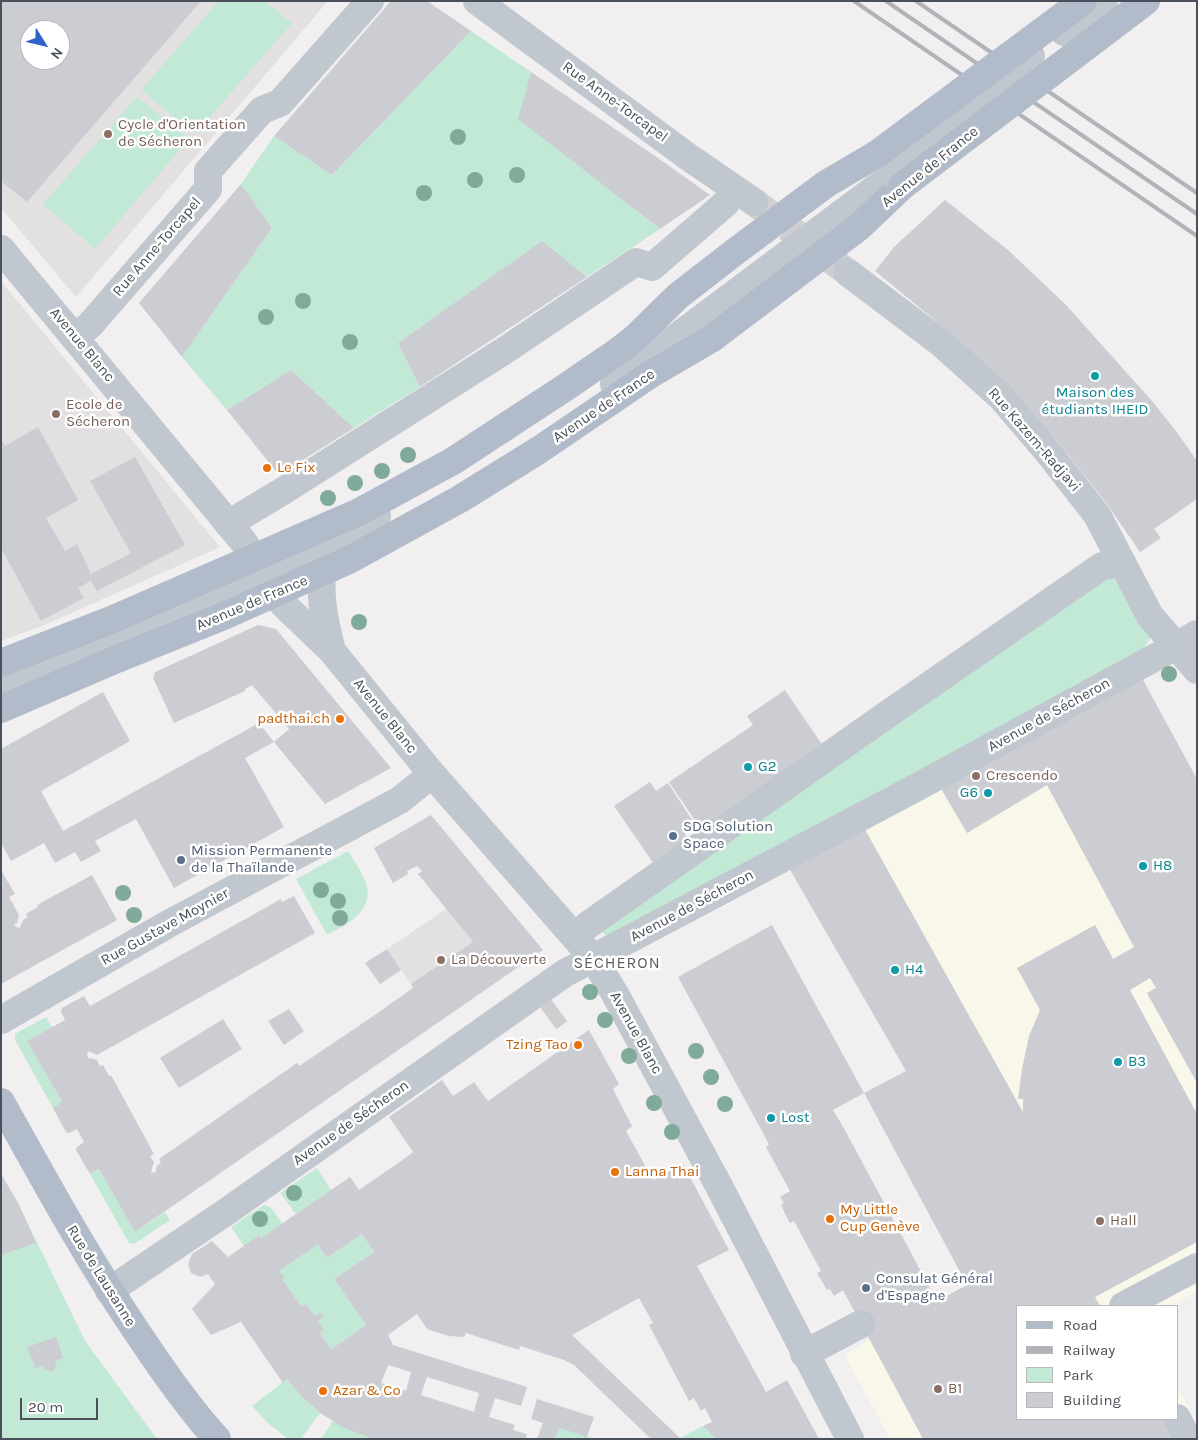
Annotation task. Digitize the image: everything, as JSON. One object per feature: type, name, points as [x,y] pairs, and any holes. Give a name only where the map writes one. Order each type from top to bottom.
[{"type":"main road","name":"Avenue de France","points":[[1,663],[111,620],[266,576],[349,560],[460,499],[540,450],[651,374],[711,339],[859,228],[890,170],[1083,1]]},
{"type":"main road","name":"Avenue de France","points":[[1,709],[116,659],[266,576],[358,512],[452,461],[617,352],[635,338],[672,301],[826,184],[890,170],[1146,1]]},
{"type":"main road","name":"Rue de Lausanne","points":[[1,1102],[86,1254],[109,1291],[165,1374],[217,1439]]},
{"type":"street","name":"Rue Anne-Torcapel","points":[[75,337],[90,325],[208,188],[208,171],[262,110],[280,103],[370,1]]},
{"type":"street","name":"Rue Anne-Torcapel","points":[[477,1],[687,156],[754,202]]},
{"type":"street","points":[[890,170],[1104,1]]},
{"type":"street","points":[[890,170],[1125,1]]},
{"type":"street","points":[[228,524],[504,351],[636,262],[652,267],[726,203]]},
{"type":"street","name":"Avenue Blanc","points":[[1,249],[228,524],[266,576],[282,603],[332,651],[432,774],[593,958],[615,994],[720,1188],[804,1354],[850,1439]]},
{"type":"street","name":"Rue Kazem-Radjavi","points":[[847,272],[941,342],[1001,397],[1047,451],[1097,515],[1150,616],[1187,640],[1197,670]]},
{"type":"street","points":[[588,925],[1102,566],[1122,562]]},
{"type":"street","name":"Avenue Blanc","points":[[322,565],[322,613],[332,651]]},
{"type":"street","points":[[1,682],[266,576]]},
{"type":"street","points":[[1,695],[266,576]]},
{"type":"street","name":"Avenue de Sécheron","points":[[109,1291],[226,1212],[566,972],[908,792],[1187,640]]},
{"type":"street","name":"Rue Gustave Moynier","points":[[1,1020],[170,923],[400,800],[432,774]]},
{"type":"street","points":[[1125,1305],[1197,1267]]},
{"type":"street","points":[[804,1354],[861,1324]]},
{"type":"street","points":[[1178,1420],[1188,1439]]},
{"type":"shaded area","name":"Cycle d'Orientation de Sécheron","points":[[1,1],[328,1],[76,297],[1,208]]},
{"type":"shaded area","name":"Ecole de Sécheron","points":[[1,281],[220,547],[42,626],[1,641]]},
{"type":"shaded area","points":[[1142,678],[1197,779],[1197,1292],[1173,1305],[1016,1305],[1016,1420],[1178,1420],[1178,1388],[1197,1423],[1197,1439],[890,1439],[845,1355],[967,1284],[864,1093],[906,1071],[789,868]]},
{"type":"shaded area","name":"La Découverte","points":[[446,909],[502,978],[437,1022],[387,949]]},
{"type":"green space","points":[[219,1],[265,1],[292,23],[195,134],[141,90]]},
{"type":"green space","points":[[471,31],[531,72],[519,119],[660,229],[587,277],[542,242],[398,343],[420,387],[354,428],[291,370],[227,410],[182,357],[272,228],[241,184],[274,136],[332,175]]},
{"type":"green space","points":[[137,97],[189,139],[95,249],[43,204]]},
{"type":"green space","points":[[1108,570],[1152,636],[1144,648],[610,940],[596,925]]},
{"type":"green space","points":[[348,851],[366,883],[367,901],[363,909],[351,921],[327,935],[296,879]]},
{"type":"green space","points":[[46,1017],[52,1027],[28,1041],[62,1103],[53,1108],[15,1040],[15,1034]]},
{"type":"green space","points":[[317,1168],[331,1190],[296,1214],[280,1193]]},
{"type":"green space","points":[[99,1169],[135,1232],[165,1212],[170,1220],[134,1244],[129,1243],[90,1174]]},
{"type":"green space","points":[[1,1174],[18,1203],[85,1341],[157,1439],[1,1439]]},
{"type":"green space","points":[[264,1205],[271,1208],[283,1224],[261,1238],[258,1235],[244,1246],[231,1227]]},
{"type":"green space","points":[[362,1234],[374,1252],[334,1279],[366,1325],[331,1349],[320,1333],[324,1330],[318,1321],[324,1317],[321,1313],[315,1316],[306,1304],[302,1307],[279,1271],[318,1245],[327,1258]]},
{"type":"green space","points":[[287,1379],[302,1397],[320,1413],[301,1439],[288,1439],[268,1423],[252,1406]]},
{"type":"green space","points":[[333,1421],[343,1427],[373,1439],[321,1439]]},
{"type":"green space","points":[[703,1426],[716,1439],[680,1439],[680,1438]]},
{"type":"green space","points":[[559,1428],[595,1439],[555,1439]]},
{"type":"building","name":"Cycle d'Orientation de Sécheron","points":[[1,1],[201,1],[27,202],[1,181]]},
{"type":"building","points":[[391,1],[427,1],[471,31],[332,175],[274,136]]},
{"type":"building","points":[[531,72],[710,195],[660,229],[518,119]]},
{"type":"building","points":[[241,184],[272,228],[182,357],[139,303]]},
{"type":"building","points":[[945,200],[1008,250],[1066,305],[1152,401],[1197,461],[1197,499],[1154,529],[1161,538],[1140,552],[1107,504],[1057,441],[1004,383],[955,337],[875,271],[894,247]]},
{"type":"building","points":[[542,241],[587,277],[420,387],[398,343]]},
{"type":"building","points":[[291,370],[354,428],[279,475],[227,410]]},
{"type":"building","points":[[38,427],[78,500],[46,518],[65,551],[77,544],[91,574],[131,553],[90,481],[135,457],[185,545],[97,591],[91,581],[78,588],[84,598],[41,621],[1,548],[1,439],[5,446]]},
{"type":"building","points":[[258,625],[276,629],[391,768],[325,804],[274,742],[289,729],[252,685],[245,689],[245,691],[174,723],[153,678],[155,672]]},
{"type":"building","points":[[1142,678],[1197,779],[1197,1083],[1147,993],[1156,988],[1150,978],[1130,990],[1197,1114],[1197,1242],[1095,1297],[1099,1305],[1016,1305],[1016,1420],[1164,1420],[1174,1439],[923,1439],[843,1290],[834,1296],[830,1289],[827,1290],[817,1273],[821,1271],[794,1221],[790,1223],[785,1214],[781,1204],[784,1203],[780,1197],[790,1191],[766,1147],[769,1144],[678,977],[772,925],[864,1093],[906,1071],[789,868],[863,826],[1023,1112],[1023,1099],[1018,1099],[1022,1069],[1029,1036],[1040,1010],[1017,968],[1095,925],[1113,959],[1134,947],[1047,785],[967,833],[940,787]],"holes":[[[864,1093],[967,1285],[937,1301],[833,1110]]]},
{"type":"building","name":"G2","points":[[785,690],[827,752],[705,835],[669,782],[753,725],[747,716]]},
{"type":"building","points":[[103,692],[130,741],[41,791],[63,831],[259,723],[274,742],[245,758],[284,827],[174,888],[136,819],[95,841],[101,851],[81,862],[75,852],[55,863],[44,843],[11,861],[1,843],[1,749]]},
{"type":"building","points":[[650,782],[656,791],[668,783],[694,823],[683,831],[689,840],[654,864],[614,806]]},
{"type":"building","points":[[431,815],[543,950],[135,1232],[99,1169],[90,1174],[76,1150],[84,1142],[77,1129],[69,1133],[66,1132],[53,1108],[62,1102],[27,1041],[65,1020],[61,1012],[62,1008],[84,996],[90,1006],[281,899],[282,902],[294,896],[315,933],[97,1055],[88,1051],[89,1059],[97,1060],[100,1066],[103,1065],[109,1076],[111,1075],[154,1154],[150,1156],[154,1162],[151,1172],[155,1173],[157,1166],[161,1163],[159,1159],[297,1063],[299,1066],[369,1019],[413,988],[411,984],[473,942],[418,874],[422,871],[417,866],[407,871],[408,874],[393,883],[374,848]]},
{"type":"building","points":[[1,870],[15,894],[9,897],[19,915],[17,923],[14,924],[16,927],[20,928],[23,920],[28,917],[26,914],[38,907],[37,905],[92,875],[117,920],[1,984]]},
{"type":"building","points":[[387,949],[401,970],[380,984],[365,963]]},
{"type":"building","points":[[289,1009],[304,1031],[284,1045],[268,1021]]},
{"type":"building","points":[[223,1019],[242,1049],[179,1088],[160,1058]]},
{"type":"building","points":[[589,1030],[619,1084],[613,1089],[632,1126],[626,1131],[653,1180],[683,1164],[729,1250],[697,1266],[766,1392],[787,1380],[819,1439],[716,1439],[703,1426],[712,1422],[705,1408],[701,1411],[694,1398],[689,1401],[649,1325],[653,1323],[639,1298],[572,1335],[681,1439],[651,1439],[574,1365],[564,1360],[520,1346],[519,1350],[466,1333],[464,1337],[449,1336],[427,1329],[417,1314],[388,1335],[393,1345],[527,1387],[521,1406],[495,1398],[489,1417],[515,1425],[513,1430],[527,1434],[526,1439],[373,1439],[342,1427],[320,1413],[302,1397],[287,1379],[283,1383],[241,1322],[211,1335],[192,1309],[215,1284],[208,1274],[200,1277],[191,1273],[188,1264],[192,1254],[212,1241],[228,1257],[259,1235],[261,1238],[350,1177],[359,1190],[404,1159],[413,1152],[389,1117],[442,1080],[453,1096],[474,1082],[488,1101]],"holes":[[[362,1234],[374,1252],[334,1279],[366,1325],[331,1349],[320,1333],[324,1330],[318,1321],[324,1317],[321,1313],[315,1316],[306,1304],[302,1307],[279,1271],[318,1245],[327,1258]],[[388,1365],[411,1372],[406,1391],[381,1383]],[[427,1377],[479,1393],[474,1412],[421,1395]]]},
{"type":"building","points":[[1,1174],[18,1203],[36,1243],[1,1255]]},
{"type":"building","points":[[56,1337],[63,1358],[55,1361],[57,1365],[52,1372],[45,1370],[43,1366],[35,1368],[27,1347]]},
{"type":"building","points":[[537,1399],[594,1417],[587,1437],[559,1428],[555,1439],[537,1439],[543,1423],[531,1419]]},
{"type":"tunnel","points":[[754,202],[847,272]]},
{"type":"tunnel","points":[[548,1018],[559,1010]]},
{"type":"railway","points":[[854,1],[1197,236]]},
{"type":"railway","points":[[886,1],[1197,214]]},
{"type":"railway","points":[[916,1],[1197,193]]},
{"type":"place","name":"Cycle d'Orientation de Sécheron","points":[[108,134]]},
{"type":"place","name":"Maison des étudiants IHEID","points":[[1095,376]]},
{"type":"place","name":"Ecole de Sécheron","points":[[56,414]]},
{"type":"place","name":"Le Fix","points":[[267,468]]},
{"type":"place","name":"padthai.ch","points":[[340,719]]},
{"type":"place","name":"G2","points":[[748,767]]},
{"type":"place","name":"Crescendo","points":[[976,776]]},
{"type":"place","name":"G6","points":[[988,793]]},
{"type":"place","name":"SDG Solution Space","points":[[673,836]]},
{"type":"place","name":"Mission Permanente de la Thaïlande","points":[[181,860]]},
{"type":"place","name":"H8","points":[[1143,866]]},
{"type":"place","name":"La Découverte","points":[[441,960]]},
{"type":"place","name":"H4","points":[[895,970]]},
{"type":"place","name":"Tzing Tao","points":[[578,1045]]},
{"type":"place","name":"B3","points":[[1118,1062]]},
{"type":"place","name":"Lost","points":[[771,1118]]},
{"type":"place","name":"Lanna Thai","points":[[615,1172]]},
{"type":"place","name":"My Little Cup Genève","points":[[830,1219]]},
{"type":"place","name":"Hall","points":[[1100,1221]]},
{"type":"place","name":"Consulat Général d'Espagne","points":[[866,1288]]},
{"type":"place","name":"B1","points":[[938,1389]]},
{"type":"place","name":"Azar & Co","points":[[323,1391]]},
{"type":"district","name":"SÉCHERON","points":[[617,963]]}]
